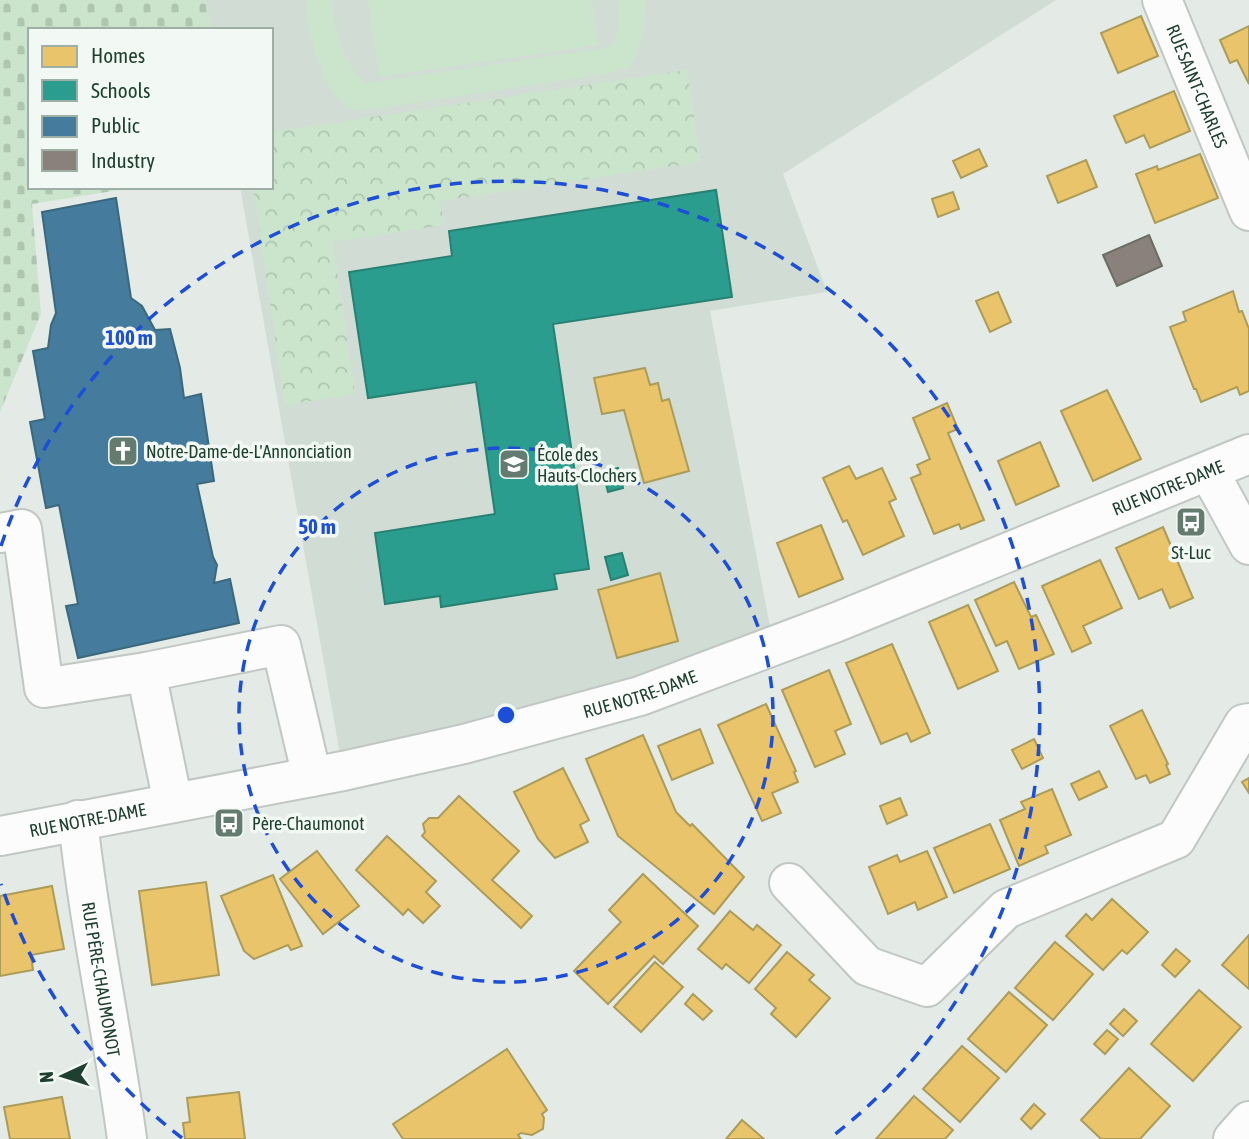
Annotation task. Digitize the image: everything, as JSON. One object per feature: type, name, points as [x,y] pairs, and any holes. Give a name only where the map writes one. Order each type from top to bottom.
[{"type":"street","name":"RUE SAINT-CHARLES","points":[[1162,0],[1249,211]]},
{"type":"street","name":"RUE NOTRE-DAME","points":[[0,836],[312,777],[464,744],[640,696],[849,617],[1249,454]]},
{"type":"street","points":[[1209,472],[1249,545]]},
{"type":"street","points":[[0,533],[22,529],[44,688],[146,672],[281,645],[312,777]]},
{"type":"street","points":[[146,672],[173,803]]},
{"type":"street","points":[[789,883],[867,966],[928,987],[1006,909],[1176,839],[1244,724],[1249,723]]},
{"type":"street","name":"RUE PÈRE-CHAUMONOT","points":[[78,820],[83,867],[117,1061],[127,1139]]},
{"type":"street","points":[[1233,1139],[1249,1121]]},
{"type":"shaded area","name":"École des Hauts-Clochers","points":[[205,0],[1056,0],[783,174],[827,292],[710,311],[775,653],[343,771],[240,189],[273,189],[273,28],[211,28]]},
{"type":"green space","points":[[0,0],[205,0],[211,28],[28,28],[28,189],[126,189],[32,204],[41,314],[0,412]]},
{"type":"green space","points":[[306,0],[332,0],[334,21],[346,57],[366,83],[606,48],[614,43],[620,0],[645,0],[645,9],[640,44],[629,68],[611,73],[362,110],[344,104],[326,79],[313,44]]},
{"type":"green space","points":[[368,0],[591,0],[598,45],[379,77]]},
{"type":"green space","points":[[687,70],[701,162],[440,201],[444,225],[333,242],[355,394],[285,405],[253,189],[273,189],[273,132]]},
{"type":"building: Homes","points":[[1141,16],[1158,56],[1118,73],[1101,33]]},
{"type":"building: Homes","points":[[1249,26],[1249,84],[1237,60],[1230,63],[1220,40]]},
{"type":"building: Homes","points":[[1174,91],[1190,131],[1150,148],[1144,135],[1126,143],[1114,116]]},
{"type":"building: Homes","points":[[979,149],[987,166],[961,178],[953,161]]},
{"type":"building: Homes","points":[[1200,154],[1218,198],[1155,223],[1136,174],[1157,166],[1158,170]]},
{"type":"building: Homes","points":[[1086,160],[1097,187],[1058,203],[1047,176]]},
{"type":"building: Homes","points":[[953,192],[959,209],[938,217],[932,199]]},
{"type":"building: Homes","points":[[1233,291],[1239,312],[1242,311],[1249,329],[1249,391],[1240,395],[1237,387],[1201,402],[1170,327],[1186,321],[1183,312]]},
{"type":"building: Homes","points":[[998,292],[1011,322],[990,332],[976,301]]},
{"type":"building: Homes","points":[[645,368],[650,385],[658,383],[662,401],[669,399],[689,471],[644,483],[624,410],[602,414],[594,378]]},
{"type":"building: Homes","points":[[1107,390],[1141,459],[1093,481],[1061,411]]},
{"type":"building: Homes","points":[[947,403],[958,429],[948,433],[984,520],[961,529],[959,524],[934,534],[911,478],[921,474],[917,465],[930,459],[913,418]]},
{"type":"building: Homes","points":[[1040,442],[1059,486],[1016,505],[998,461]]},
{"type":"building: Homes","points":[[849,466],[856,479],[882,468],[896,499],[889,502],[904,536],[863,555],[847,520],[843,522],[823,478]]},
{"type":"building: Homes","points":[[821,525],[843,579],[799,597],[777,543]]},
{"type":"building: Homes","points":[[1163,527],[1193,598],[1170,608],[1162,589],[1139,599],[1116,548]]},
{"type":"building: Homes","points":[[1100,560],[1122,608],[1083,626],[1091,643],[1072,652],[1042,586]]},
{"type":"building: Homes","points":[[660,573],[678,641],[617,658],[598,590]]},
{"type":"building: Homes","points":[[1014,582],[1031,617],[1036,615],[1054,654],[1019,669],[1007,641],[996,646],[975,600]]},
{"type":"building: Homes","points":[[968,605],[998,671],[958,689],[929,622]]},
{"type":"building: Homes","points":[[892,644],[930,733],[911,742],[907,733],[881,744],[846,663]]},
{"type":"building: Homes","points":[[829,670],[851,724],[835,731],[845,754],[815,767],[782,690]]},
{"type":"building: Homes","points":[[766,704],[796,771],[794,772],[798,782],[772,793],[781,813],[762,821],[718,725]]},
{"type":"building: Homes","points":[[1142,710],[1168,764],[1166,765],[1170,774],[1150,783],[1146,775],[1136,779],[1110,726]]},
{"type":"building: Homes","points":[[700,729],[713,763],[672,780],[658,746]]},
{"type":"building: Homes","points":[[643,735],[676,812],[690,826],[692,824],[744,877],[714,914],[618,836],[586,759]]},
{"type":"building: Homes","points":[[1034,739],[1043,758],[1022,769],[1012,750]]},
{"type":"building: Homes","points":[[563,768],[589,820],[580,825],[588,842],[555,858],[538,839],[514,792]]},
{"type":"building: Homes","points":[[1099,771],[1107,787],[1079,800],[1071,784]]},
{"type":"building: Homes","points":[[1249,778],[1249,793],[1242,782]]},
{"type":"building: Homes","points":[[1052,789],[1071,835],[1045,846],[1048,853],[1019,866],[1000,820],[1025,809],[1021,802]]},
{"type":"building: Homes","points":[[459,796],[519,851],[492,880],[532,916],[521,928],[422,836],[425,832],[423,824],[429,818],[438,818]]},
{"type":"building: Homes","points":[[900,798],[907,815],[887,824],[880,806]]},
{"type":"building: Homes","points":[[990,824],[1010,869],[954,893],[934,848]]},
{"type":"building: Homes","points":[[387,836],[436,881],[426,892],[440,906],[423,923],[408,909],[403,915],[356,870]]},
{"type":"building: Homes","points":[[317,851],[359,906],[323,934],[280,879]]},
{"type":"building: Homes","points":[[927,851],[947,897],[918,910],[915,902],[888,914],[869,867],[897,855],[900,862]]},
{"type":"building: Homes","points":[[643,874],[698,926],[663,964],[654,956],[608,1004],[574,971],[621,922],[609,910]]},
{"type":"building: Homes","points":[[273,875],[302,946],[291,950],[288,945],[254,959],[244,951],[221,896]]},
{"type":"building: Homes","points":[[206,882],[219,975],[152,985],[139,891]]},
{"type":"building: Homes","points":[[52,886],[64,949],[31,955],[33,970],[0,976],[0,896]]},
{"type":"building: Homes","points":[[1112,899],[1148,932],[1127,954],[1122,950],[1103,970],[1066,936],[1086,914],[1092,920]]},
{"type":"building: Homes","points":[[730,911],[753,930],[757,925],[781,945],[749,983],[726,964],[722,969],[698,949]]},
{"type":"building: Homes","points":[[1249,935],[1249,989],[1222,965]]},
{"type":"building: Homes","points":[[1055,942],[1093,974],[1053,1020],[1015,988]]},
{"type":"building: Homes","points":[[1176,949],[1190,961],[1175,977],[1162,965]]},
{"type":"building: Homes","points":[[787,952],[814,975],[809,980],[830,998],[796,1037],[771,1014],[776,1008],[755,989]]},
{"type":"building: Homes","points":[[655,962],[683,987],[641,1032],[614,1007]]},
{"type":"building: Homes","points":[[1199,990],[1241,1027],[1193,1081],[1151,1044]]},
{"type":"building: Homes","points":[[1009,992],[1047,1025],[1006,1072],[968,1039]]},
{"type":"building: Homes","points":[[693,994],[712,1011],[703,1020],[685,1004]]},
{"type":"building: Homes","points":[[1124,1009],[1137,1021],[1123,1036],[1110,1024]]},
{"type":"building: Homes","points":[[1107,1030],[1118,1039],[1105,1054],[1094,1044]]},
{"type":"building: Homes","points":[[962,1046],[999,1078],[960,1122],[923,1089]]},
{"type":"building: Homes","points":[[507,1049],[547,1110],[542,1114],[543,1129],[532,1135],[521,1133],[518,1135],[521,1139],[403,1139],[393,1124]]},
{"type":"building: Homes","points":[[1129,1068],[1170,1106],[1140,1139],[1101,1139],[1081,1120]]},
{"type":"building: Homes","points":[[239,1092],[245,1139],[185,1139],[183,1123],[190,1122],[187,1098]]},
{"type":"building: Homes","points":[[914,1096],[953,1130],[945,1139],[876,1139]]},
{"type":"building: Homes","points":[[62,1097],[70,1139],[10,1139],[4,1107]]},
{"type":"building: Homes","points":[[1034,1104],[1045,1114],[1031,1129],[1021,1119]]},
{"type":"building: Homes","points":[[742,1120],[764,1139],[726,1139]]},
{"type":"building: Schools","points":[[716,190],[732,297],[553,324],[589,569],[554,574],[557,589],[441,607],[440,596],[385,604],[375,533],[495,514],[476,382],[368,398],[349,272],[452,256],[449,231]]},
{"type":"building: Schools","points":[[618,468],[623,488],[608,492],[603,472]]},
{"type":"building: Schools","points":[[622,553],[628,575],[611,580],[605,557]]},
{"type":"building: Public","name":"Notre-Dame-de-L'Annonciation","points":[[116,198],[131,298],[142,306],[155,330],[170,329],[184,398],[201,394],[214,481],[197,484],[217,565],[214,583],[230,579],[239,623],[78,658],[66,606],[78,604],[59,505],[46,508],[30,422],[45,419],[33,351],[48,348],[51,325],[56,313],[42,212]]},
{"type":"building: Industry","points":[[1149,235],[1162,266],[1117,286],[1103,255]]},
{"type":"place","name":"Notre-Dame-de-L'Annonciation","points":[[123,451]]},
{"type":"place","name":"École des Hauts-Clochers","points":[[514,464]]},
{"type":"place","name":"St-Luc","points":[[1191,522]]},
{"type":"place","name":"Père-Chaumonot","points":[[229,823]]}]
